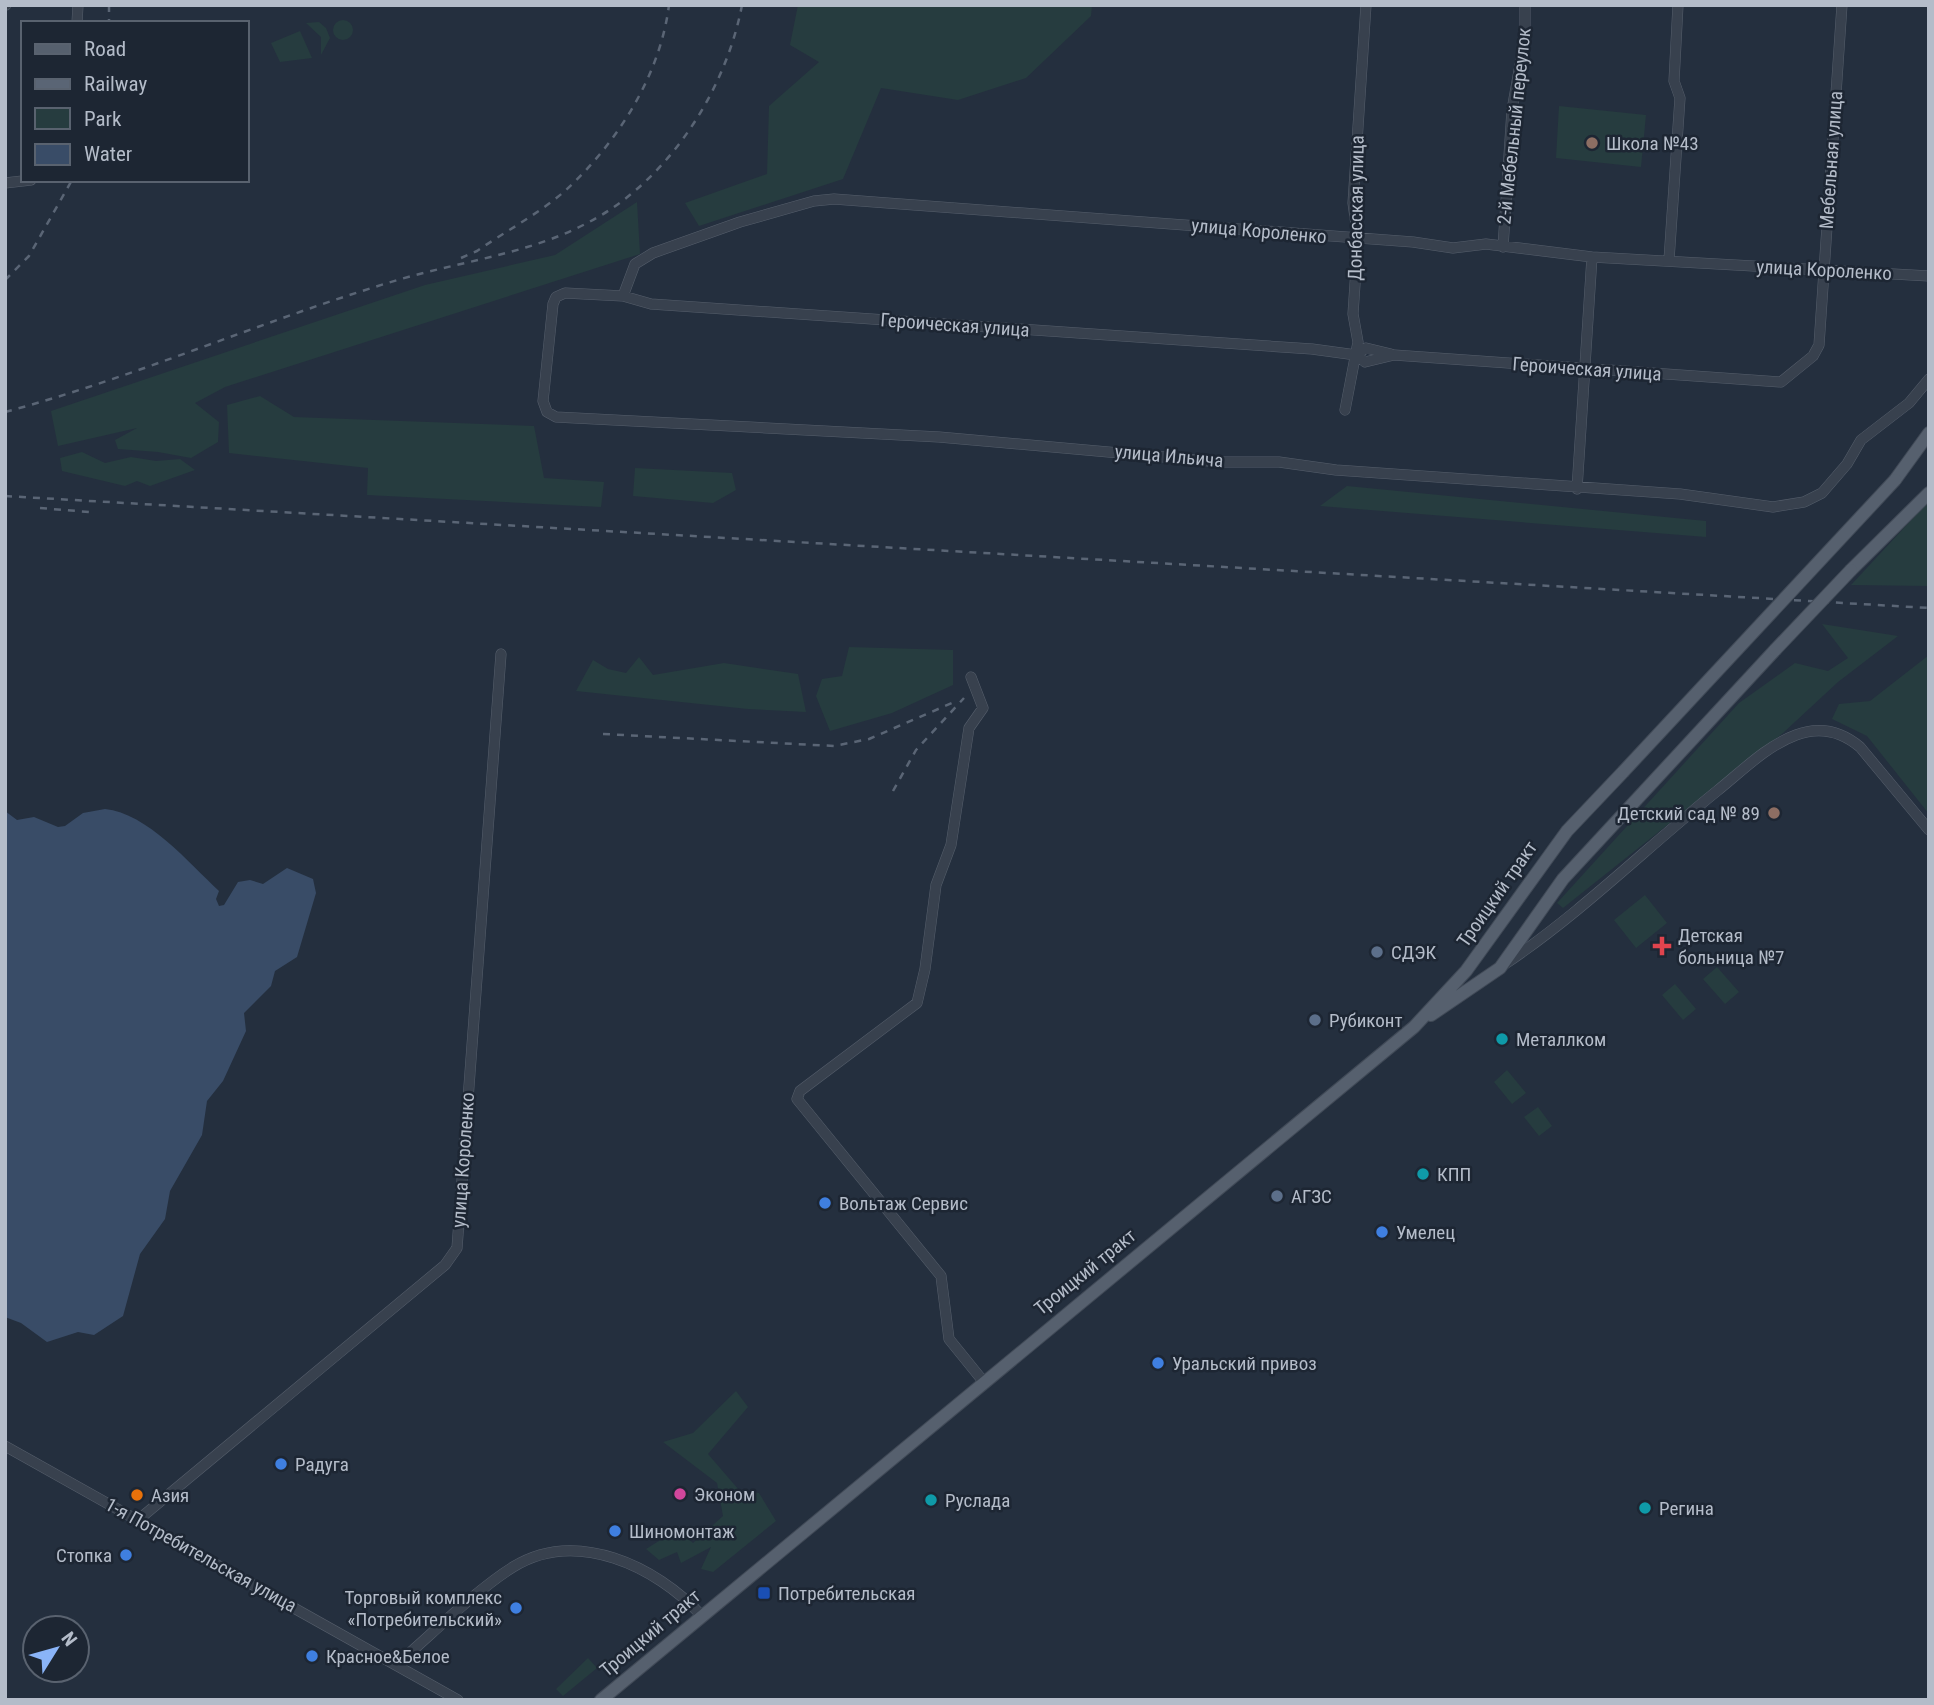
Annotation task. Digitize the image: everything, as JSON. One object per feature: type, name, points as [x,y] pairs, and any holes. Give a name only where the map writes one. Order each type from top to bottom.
[{"type":"main road","name":"Троицкий тракт","points":[[601,1700],[1413,1027],[1466,971],[1567,831],[1895,480],[1929,433]]},
{"type":"main road","points":[[1413,1027],[1500,968],[1563,879],[1775,650],[1929,493]]},
{"type":"street","name":"Донбасская улица","points":[[1345,410],[1358,342],[1353,295],[1358,239],[1353,203],[1366,5]]},
{"type":"street","name":"2-й Мебельный переулок","points":[[1503,247],[1512,110],[1525,37],[1525,5]]},
{"type":"street","points":[[1669,260],[1681,98],[1674,81],[1678,5]]},
{"type":"street","name":"Мебельная улица","points":[[1782,382],[1818,351],[1842,5]]},
{"type":"street","name":"улица Короленко","points":[[623,296],[627,280],[641,258],[740,222],[814,201],[860,200],[1453,248],[1470,244],[1592,257],[1929,276]]},
{"type":"street","points":[[1577,489],[1592,257]]},
{"type":"street","name":"Героическая улица","points":[[556,297],[565,293],[623,296],[651,304],[1016,327],[1356,355],[1365,362],[1394,355],[1782,382]]},
{"type":"street","name":"улица Ильича","points":[[556,297],[553,304],[543,401],[547,412],[556,416],[939,437],[1577,489],[1680,494],[1749,505],[1792,505],[1813,499],[1829,487],[1873,428],[1909,403],[1929,379]]},
{"type":"street","name":"улица Короленко","points":[[138,1520],[445,1265],[457,1248],[501,654]]},
{"type":"street","points":[[971,677],[983,708],[969,728],[951,845],[936,885],[917,1003],[800,1091],[797,1099],[941,1276],[949,1339],[983,1381]]},
{"type":"street","points":[[1500,968],[1550,934],[1658,839],[1769,750],[1805,732],[1834,731],[1854,741],[1929,830]]},
{"type":"street","points":[[1535,917],[1536,929],[1542,934],[1550,934]]},
{"type":"street","name":"1-я Потребительская улица","points":[[5,1446],[458,1700]]},
{"type":"street","points":[[397,1664],[505,1572],[552,1551],[604,1555],[629,1563],[668,1583],[701,1615]]},
{"type":"green space","points":[[798,5],[1092,5],[1091,16],[1026,78],[958,100],[881,88],[843,179],[699,226],[685,203],[767,174],[769,106],[819,62],[790,45]]},
{"type":"green space","points":[[343,20],[350,23],[353,30],[350,37],[343,40],[336,37],[333,30],[336,23]]},
{"type":"green space","points":[[319,22],[326,28],[330,38],[321,55],[321,37],[306,23]]},
{"type":"green space","points":[[300,31],[312,58],[280,62],[271,43]]},
{"type":"green space","points":[[1559,106],[1646,115],[1641,167],[1556,158]]},
{"type":"green space","points":[[637,202],[640,254],[225,387],[195,403],[219,422],[218,442],[191,458],[118,449],[115,440],[137,428],[58,446],[51,411],[425,285],[555,255]]},
{"type":"green space","points":[[260,396],[294,417],[534,426],[544,478],[604,482],[601,507],[367,495],[368,468],[229,453],[227,405]]},
{"type":"green space","points":[[82,452],[105,463],[131,457],[156,461],[180,459],[195,470],[150,486],[137,481],[125,486],[62,471],[60,458]]},
{"type":"green space","points":[[635,468],[732,473],[736,490],[713,503],[633,496]]},
{"type":"green space","points":[[1347,486],[1706,521],[1706,537],[1320,506]]},
{"type":"green space","points":[[1929,501],[1929,586],[1851,585]]},
{"type":"green space","points":[[1822,624],[1898,636],[1838,682],[1783,733],[1563,908],[1557,903],[1739,703],[1795,663],[1828,671],[1848,658]]},
{"type":"green space","points":[[849,647],[953,650],[953,685],[892,713],[830,731],[816,696],[822,679],[842,676]]},
{"type":"green space","points":[[1929,655],[1929,814],[1867,736],[1832,719],[1839,704],[1870,701]]},
{"type":"green space","points":[[639,657],[653,675],[724,663],[798,674],[806,712],[748,709],[576,691],[593,660],[608,669],[626,673]]},
{"type":"green space","points":[[1645,895],[1667,923],[1636,948],[1614,920]]},
{"type":"green space","points":[[1717,967],[1739,992],[1725,1004],[1703,979]]},
{"type":"green space","points":[[1675,984],[1696,1009],[1683,1020],[1662,995]]},
{"type":"green space","points":[[1507,1070],[1526,1093],[1512,1104],[1494,1082]]},
{"type":"green space","points":[[1538,1107],[1552,1126],[1539,1136],[1524,1117]]},
{"type":"green space","points":[[736,1391],[748,1407],[708,1454],[739,1490],[759,1493],[776,1521],[713,1572],[701,1569],[711,1547],[681,1563],[677,1552],[659,1560],[646,1549],[678,1529],[693,1543],[723,1516],[717,1483],[663,1442],[693,1433]]},
{"type":"green space","points":[[588,1658],[597,1668],[563,1696],[556,1689]]},
{"type":"water","points":[[105,809],[121,813],[152,829],[219,891],[216,899],[219,906],[224,905],[238,882],[250,880],[263,884],[287,868],[313,879],[316,893],[297,957],[275,971],[271,986],[244,1013],[246,1031],[223,1081],[207,1101],[202,1135],[170,1191],[165,1219],[140,1254],[123,1316],[94,1335],[78,1332],[47,1342],[21,1323],[5,1317],[5,811],[17,820],[34,817],[58,827],[65,826],[83,813]]},
{"type":"railway","points":[[109,5],[109,21]]},
{"type":"railway","points":[[461,258],[477,251],[556,198],[602,151],[619,130],[646,82],[664,31],[669,5]]},
{"type":"railway","points":[[5,412],[105,382],[351,294],[535,245],[586,223],[635,191],[678,146],[696,120],[725,64],[742,5]]},
{"type":"railway","points":[[5,280],[29,256],[71,182]]},
{"type":"railway","points":[[5,496],[1929,608]]},
{"type":"railway","points":[[40,508],[89,512]]},
{"type":"railway","points":[[893,791],[916,750],[964,698]]},
{"type":"railway","points":[[603,734],[834,746],[869,739],[952,703]]},
{"type":"place","name":"Школа №43","points":[[1592,143]]},
{"type":"place","name":"Детский сад № 89","points":[[1774,813]]},
{"type":"place","name":"Детская больница №7","points":[[1662,946]]},
{"type":"place","name":"СДЭК","points":[[1377,952]]},
{"type":"place","name":"Рубиконт","points":[[1315,1020]]},
{"type":"place","name":"Металлком","points":[[1502,1039]]},
{"type":"place","name":"КПП","points":[[1423,1174]]},
{"type":"place","name":"АГЗС","points":[[1277,1196]]},
{"type":"place","name":"Вольтаж Сервис","points":[[825,1203]]},
{"type":"place","name":"Умелец","points":[[1382,1232]]},
{"type":"place","name":"Уральский привоз","points":[[1158,1363]]},
{"type":"place","name":"Радуга","points":[[281,1464]]},
{"type":"place","name":"Эконом","points":[[680,1494]]},
{"type":"place","name":"Азия","points":[[137,1495]]},
{"type":"place","name":"Руслада","points":[[931,1500]]},
{"type":"place","name":"Регина","points":[[1645,1508]]},
{"type":"place","name":"Шиномонтаж","points":[[615,1531]]},
{"type":"place","name":"Стопка","points":[[126,1555]]},
{"type":"place","name":"Потребительская","points":[[764,1593]]},
{"type":"place","name":"Торговый комплекс «Потребительский»","points":[[516,1608]]},
{"type":"place","name":"Красное&Белое","points":[[312,1656]]}]
